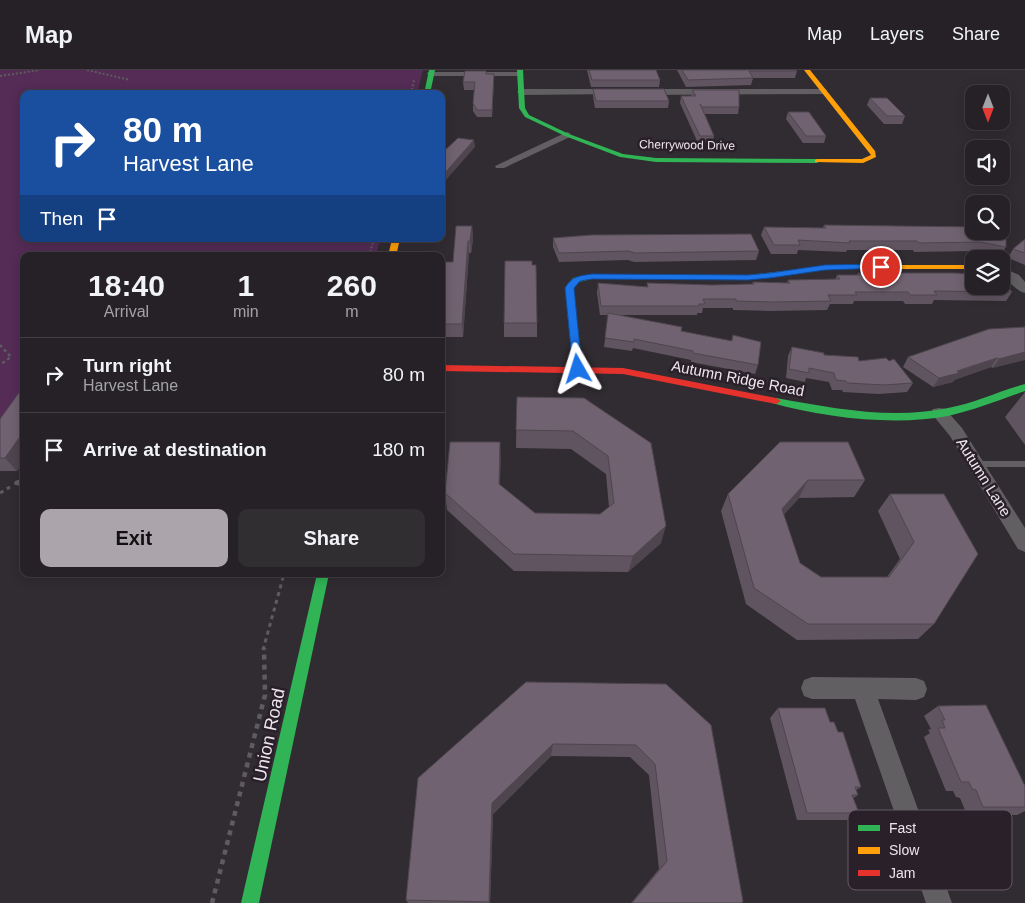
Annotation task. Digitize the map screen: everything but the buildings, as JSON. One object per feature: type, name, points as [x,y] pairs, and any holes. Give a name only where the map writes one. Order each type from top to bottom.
[{"type":"street","points":[[807,70],[824,92]]},
{"type":"street","points":[[428,90],[432,72],[520,72]]},
{"type":"street","name":"Cherrywood Drive","points":[[520,72],[522,108],[527,116],[567,136],[616,154],[642,159],[863,160],[873,158],[874,152],[824,92]]},
{"type":"street","points":[[521,92],[824,92]]},
{"type":"street","points":[[500,166],[567,136]]},
{"type":"street","points":[[578,369],[569,288],[573,281],[578,278],[592,276],[760,277],[834,267],[965,267]]},
{"type":"street","points":[[1010,276],[1025,289]]},
{"type":"street","name":"Autumn Ridge Road","points":[[445,368],[606,370],[639,374],[846,414],[901,417],[939,413],[968,407],[1025,387]]},
{"type":"street","name":"Autumn Lane","points":[[939,413],[956,432],[1025,544]]},
{"type":"street","name":"Union Road","points":[[250,903],[322,577]]},
{"type":"street","points":[[812,688],[916,689]]},
{"type":"street","points":[[862,688],[906,810]]},
{"type":"street","points":[[934,890],[939,903]]},
{"type":"lane","points":[[976,464],[1025,464]]},
{"type":"path","points":[[0,76],[40,70]]},
{"type":"path","points":[[87,70],[130,80]]},
{"type":"path","points":[[0,346],[11,357],[0,365]]},
{"type":"path","points":[[212,903],[265,695],[263,651],[283,577]]},
{"type":"shaded area","points":[[0,70],[423,70],[418,90],[20,90],[20,242],[379,242],[377,252],[20,252],[20,423],[0,451]]},
{"type":"traffic: fast","points":[[428,90],[432,70]]},
{"type":"traffic: fast","points":[[520,70],[522,108],[527,116],[567,135],[622,156],[656,160],[817,161]]},
{"type":"traffic: fast","points":[[578,369],[569,288],[576,280],[592,277],[749,277],[834,267],[876,267]]},
{"type":"traffic: fast","points":[[776,401],[862,415],[927,415],[948,412],[977,404],[1025,387]]},
{"type":"traffic: fast","points":[[250,903],[322,577]]},
{"type":"traffic: slow","points":[[807,70],[873,152],[874,156],[863,161],[817,161]]},
{"type":"traffic: slow","points":[[393,252],[395,242]]},
{"type":"traffic: slow","points":[[876,267],[965,267]]},
{"type":"traffic: jam","points":[[445,368],[623,371],[776,401]]},
{"type":"route","points":[[578,369],[569,288],[573,281],[578,278],[592,276],[748,277],[770,276],[825,267],[881,267]]}]
